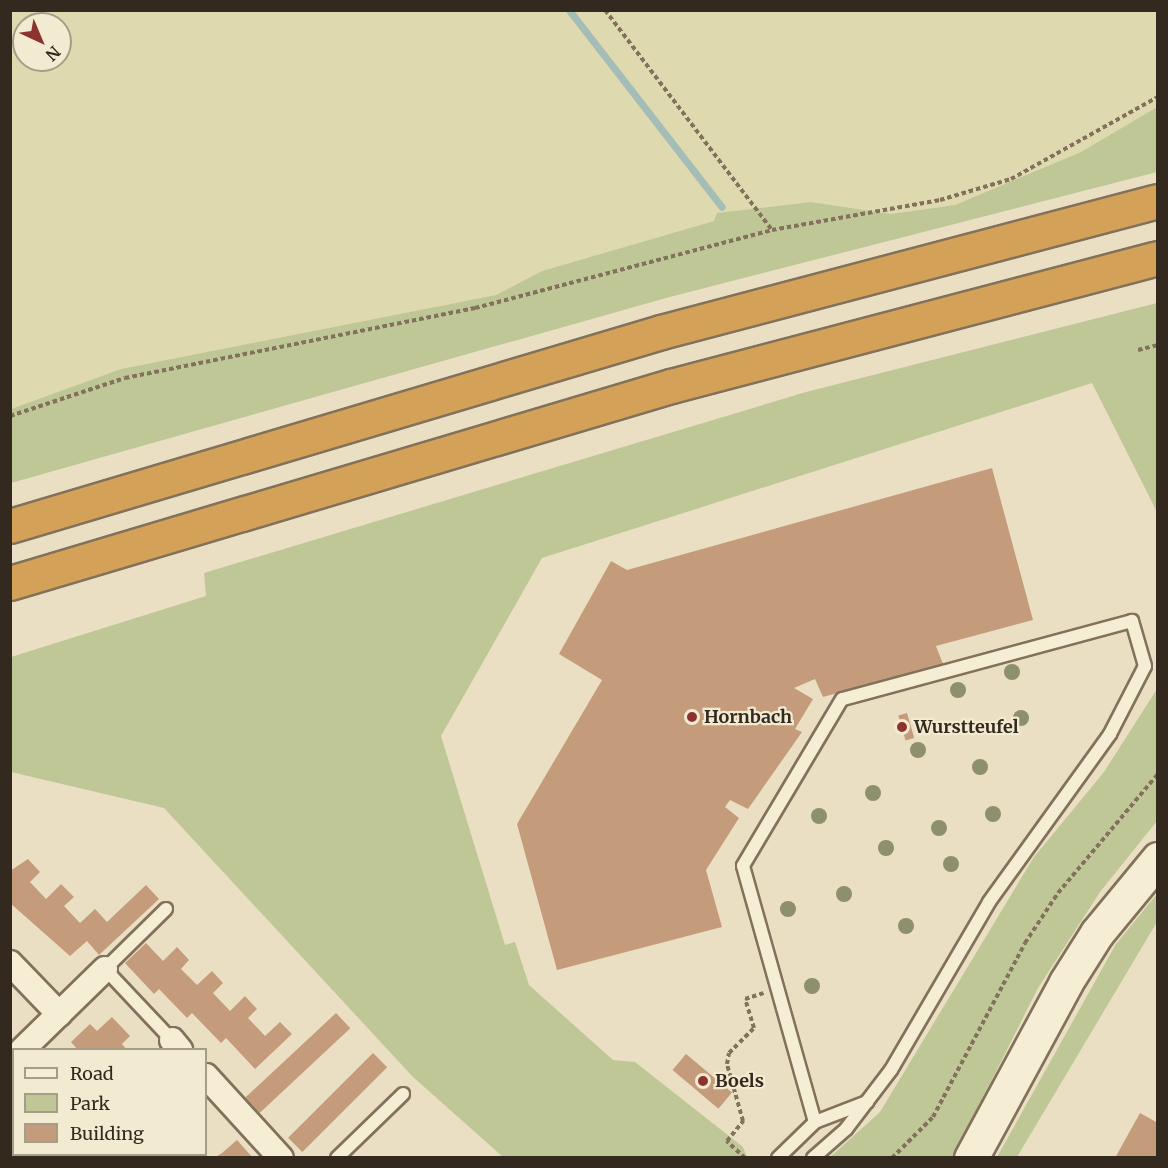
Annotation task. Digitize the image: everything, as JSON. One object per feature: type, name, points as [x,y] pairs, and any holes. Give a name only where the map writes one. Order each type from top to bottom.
[{"type":"highway","points":[[10,526],[661,332],[1158,201]]},
{"type":"highway","points":[[10,583],[671,387],[1158,258]]},
{"type":"main road","points":[[971,1158],[1029,1050],[1097,933],[1158,859]]},
{"type":"street","points":[[10,963],[58,1014]]},
{"type":"street","points":[[24,1048],[105,969]]},
{"type":"street","points":[[207,1077],[281,1158]]},
{"type":"lane","points":[[813,1158],[868,1102],[988,902],[1110,734],[1145,666],[1132,621],[842,699],[743,866],[815,1122]]},
{"type":"lane","points":[[166,909],[105,969],[176,1045]]},
{"type":"lane","points":[[337,1158],[403,1094]]},
{"type":"lane","points":[[778,1158],[815,1122],[868,1102]]},
{"type":"path","points":[[605,10],[772,230]]},
{"type":"path","points":[[10,416],[125,378],[475,309],[772,230],[940,200],[1011,179],[1158,97]]},
{"type":"path","points":[[1138,350],[1158,345]]},
{"type":"path","points":[[892,1158],[933,1117],[1024,943],[1058,893],[1158,774]]},
{"type":"path","points":[[745,1158],[727,1141],[743,1121],[727,1064],[729,1053],[754,1028],[745,999],[778,989]]},
{"type":"shaded area","points":[[11,11],[1157,11],[1157,107],[1081,152],[955,205],[891,214],[811,202],[718,213],[714,221],[542,271],[496,295],[121,369],[11,409]]},
{"type":"green space","points":[[1157,107],[1157,172],[666,298],[11,483],[11,409],[121,369],[496,295],[542,271],[714,221],[717,213],[811,202],[891,214],[955,205],[1081,152]]},
{"type":"green space","points":[[1157,303],[1157,512],[1092,383],[542,558],[441,736],[505,945],[515,942],[529,985],[613,1060],[635,1062],[743,1147],[747,1157],[503,1157],[413,1077],[164,808],[11,772],[11,657],[206,596],[204,573],[806,392]]},
{"type":"green space","points":[[1157,689],[1157,821],[1100,892],[1038,988],[953,1157],[829,1158],[880,1112],[1034,857],[1104,772]]},
{"type":"green space","points":[[1157,894],[1157,922],[1017,1157],[997,1157],[1116,944]]},
{"type":"building","name":"Hornbach","points":[[992,468],[1033,620],[936,646],[943,664],[823,697],[815,679],[794,688],[813,699],[795,729],[802,732],[748,809],[730,800],[725,807],[739,818],[706,870],[722,927],[557,970],[517,824],[602,680],[559,654],[611,561],[627,570]]},
{"type":"building","points":[[907,713],[914,738],[906,740],[898,715]]},
{"type":"building","points":[[28,859],[40,872],[30,882],[46,899],[61,884],[74,897],[64,906],[80,923],[95,909],[107,922],[146,885],[159,899],[99,955],[87,941],[70,956],[10,903],[10,871]]},
{"type":"building","points":[[146,943],[163,961],[177,947],[189,960],[181,969],[197,985],[212,971],[223,983],[213,993],[230,1011],[245,996],[257,1009],[248,1018],[265,1036],[280,1022],[292,1034],[255,1069],[226,1038],[221,1043],[192,1013],[187,1018],[159,989],[154,994],[125,963]]},
{"type":"building","points":[[336,1013],[350,1028],[260,1113],[245,1098]]},
{"type":"building","points":[[112,1017],[130,1036],[122,1044],[125,1048],[76,1048],[71,1042],[90,1024],[97,1031]]},
{"type":"building","points":[[373,1053],[387,1067],[302,1152],[288,1138]]},
{"type":"building","name":"Boels","points":[[686,1054],[732,1093],[718,1109],[673,1070]]},
{"type":"building","points":[[1140,1113],[1158,1123],[1158,1158],[1115,1158]]},
{"type":"building","points":[[237,1140],[253,1158],[214,1158],[222,1153]]},
{"type":"building","points":[[12,1147],[12,1156],[22,1156],[21,1158],[10,1158]]},
{"type":"waterway","points":[[569,10],[722,207]]},
{"type":"place","name":"Hornbach","points":[[692,717]]},
{"type":"place","name":"Wurstteufel","points":[[902,727]]},
{"type":"place","name":"Boels","points":[[703,1081]]}]
